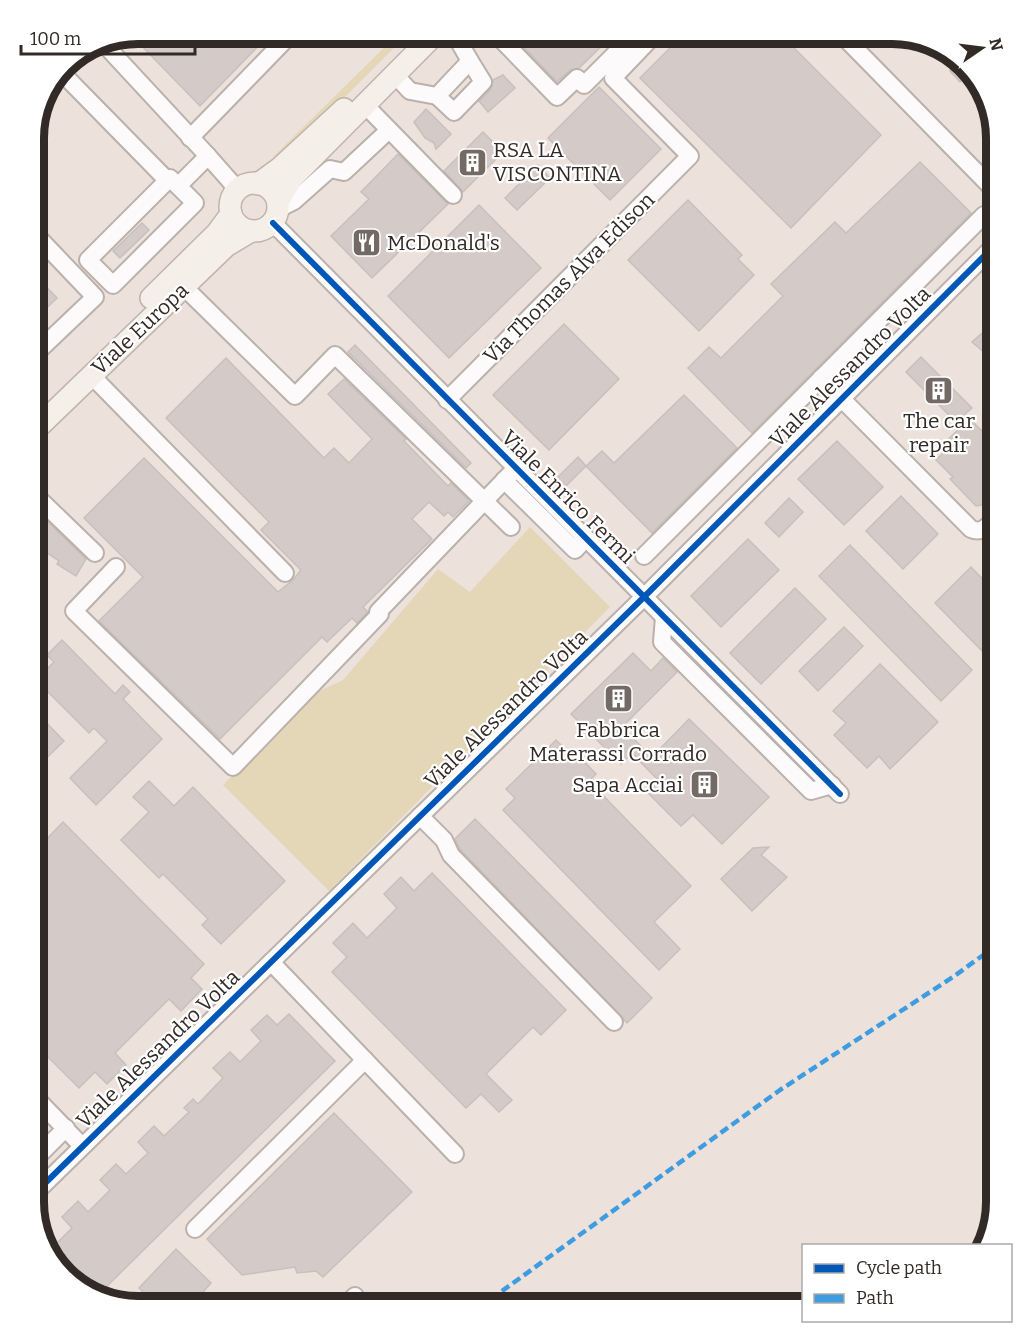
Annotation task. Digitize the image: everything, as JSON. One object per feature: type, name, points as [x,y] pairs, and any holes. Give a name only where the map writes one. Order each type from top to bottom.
[{"type":"main road","points":[[410,44],[353,101],[280,168],[248,187],[231,203],[231,214],[237,224],[251,231],[259,231],[276,211],[291,179],[425,44]]},
{"type":"main road","points":[[248,187],[270,189],[276,211]]},
{"type":"main road","name":"Viale Europa","points":[[44,403],[217,233],[231,214]]},
{"type":"main road","name":"Viale Europa","points":[[44,421],[172,295],[184,287],[226,246],[251,231]]},
{"type":"street","points":[[190,138],[281,44]]},
{"type":"street","points":[[395,75],[410,91],[437,96],[454,112],[483,82],[460,44]]},
{"type":"street","points":[[506,44],[557,97],[577,78],[584,85],[623,44]]},
{"type":"street","name":"Via Thomas Alva Edison","points":[[447,400],[690,156],[613,78],[645,44]]},
{"type":"street","points":[[857,44],[986,181]]},
{"type":"street","points":[[108,49],[208,156],[248,187]]},
{"type":"street","points":[[437,96],[470,61]]},
{"type":"street","points":[[67,76],[177,180],[195,203],[113,285],[88,260],[170,178],[177,180]]},
{"type":"street","points":[[365,105],[453,195]]},
{"type":"street","points":[[276,211],[294,201],[330,169],[344,172],[389,130]]},
{"type":"street","points":[[177,180],[208,156]]},
{"type":"street","name":"Viale Enrico Fermi","points":[[276,211],[447,400],[510,474],[586,538],[836,790]]},
{"type":"street","points":[[644,556],[984,215]]},
{"type":"street","points":[[44,244],[95,297],[44,346]]},
{"type":"street","name":"Viale Alessandro Volta","points":[[44,1184],[644,597],[986,254]]},
{"type":"street","points":[[925,274],[945,295]]},
{"type":"street","points":[[184,287],[295,396],[335,355],[511,527]]},
{"type":"street","points":[[874,325],[894,345]]},
{"type":"street","points":[[91,375],[285,573]]},
{"type":"street","points":[[821,378],[970,529],[977,532],[986,527]]},
{"type":"street","points":[[116,567],[74,611],[233,766],[380,614],[378,612],[510,474]]},
{"type":"street","points":[[700,500],[720,520]]},
{"type":"street","points":[[44,504],[95,553]]},
{"type":"street","points":[[664,535],[685,556]]},
{"type":"street","points":[[420,816],[444,840],[450,855],[614,1022]]},
{"type":"street","points":[[271,962],[455,1154]]},
{"type":"street","points":[[195,1229],[365,1060]]},
{"type":"street","points":[[44,1106],[82,1146]]},
{"type":"street","points":[[44,1150],[66,1128]]},
{"type":"shaded area","points":[[388,44],[398,44],[279,163],[273,157]]},
{"type":"shaded area","points":[[530,527],[610,607],[329,891],[223,785],[313,694],[343,680],[438,569],[470,592]]},
{"type":"building","points":[[140,44],[260,44],[200,106]]},
{"type":"building","points":[[521,44],[604,44],[579,68],[570,70],[557,82]]},
{"type":"building","points":[[674,44],[790,44],[881,135],[791,228],[640,78]]},
{"type":"building","points":[[503,75],[515,88],[488,112],[479,101],[491,89],[493,80]]},
{"type":"building","points":[[599,87],[661,149],[610,200],[548,138]]},
{"type":"building","points":[[426,109],[451,134],[436,149],[434,143],[425,138],[414,122]]},
{"type":"building","name":"RSA LA VISCONTINA","points":[[483,132],[503,152],[463,192],[444,171]]},
{"type":"building","points":[[398,154],[448,204],[372,278],[331,236],[369,199],[361,192]]},
{"type":"building","points":[[920,162],[971,213],[752,433],[688,368],[709,347],[721,358],[783,296],[771,284],[835,222],[846,233]]},
{"type":"building","points":[[538,165],[550,178],[517,210],[505,198]]},
{"type":"building","points":[[688,200],[742,255],[738,259],[754,275],[699,331],[628,260]]},
{"type":"building","points":[[479,205],[541,268],[449,358],[388,296]]},
{"type":"building","points":[[142,223],[149,230],[120,258],[113,251]]},
{"type":"building","points":[[44,284],[57,298],[44,310]]},
{"type":"building","points":[[564,324],[619,379],[549,450],[493,395]]},
{"type":"building","points":[[986,330],[986,354],[972,342]]},
{"type":"building","points":[[355,345],[471,463],[466,468],[348,352]]},
{"type":"building","points":[[921,357],[972,408],[965,414],[986,435],[986,482],[983,485],[986,488],[986,500],[981,505],[976,506],[950,479],[953,477],[936,460],[943,453],[939,448],[961,427],[906,372]]},
{"type":"building","points":[[226,358],[324,458],[334,448],[349,463],[372,439],[328,394],[344,379],[406,439],[404,441],[448,486],[451,483],[469,501],[453,517],[448,512],[444,516],[429,502],[412,519],[432,539],[363,607],[368,612],[357,623],[352,618],[327,642],[322,637],[220,739],[99,621],[143,577],[84,518],[144,458],[278,592],[293,580],[301,570],[261,530],[269,522],[166,418]]},
{"type":"building","points":[[684,395],[737,448],[652,533],[586,466],[602,451],[614,463]]},
{"type":"building","points":[[837,441],[883,487],[844,525],[798,479]]},
{"type":"building","points":[[578,457],[586,466],[562,490],[554,481]]},
{"type":"building","points":[[901,496],[938,534],[903,569],[866,531]]},
{"type":"building","points":[[789,498],[803,512],[779,537],[765,523]]},
{"type":"building","points":[[44,518],[86,559],[76,576],[57,564],[59,561],[44,551],[46,547],[44,546]]},
{"type":"building","points":[[748,539],[779,570],[721,627],[691,596]]},
{"type":"building","points":[[850,545],[972,670],[941,701],[819,576]]},
{"type":"building","points":[[971,567],[986,583],[985,654],[935,603]]},
{"type":"building","points":[[795,588],[826,619],[761,684],[730,653]]},
{"type":"building","points":[[844,627],[863,646],[818,691],[799,671]]},
{"type":"building","points":[[62,640],[115,694],[123,685],[130,692],[123,699],[162,739],[96,805],[70,778],[107,741],[94,728],[89,733],[44,688],[44,672],[54,662],[47,655]]},
{"type":"building","name":"Sapa Acciai","points":[[633,653],[651,671],[663,658],[677,672],[622,727],[652,757],[689,719],[769,797],[722,844],[693,815],[681,826],[646,791],[657,779],[632,753],[621,764],[571,714]]},
{"type":"building","points":[[880,664],[938,722],[890,769],[879,756],[867,768],[834,735],[846,723],[833,711]]},
{"type":"building","points":[[44,720],[64,741],[44,760]]},
{"type":"building","points":[[556,740],[572,756],[576,753],[596,774],[589,781],[691,886],[654,922],[680,949],[659,970],[503,810],[515,798],[506,789]]},
{"type":"building","points":[[149,781],[174,806],[193,787],[285,881],[221,944],[202,925],[208,919],[163,874],[159,878],[121,840],[149,812],[133,797]]},
{"type":"building","points":[[475,819],[652,998],[627,1023],[460,849],[455,839]]},
{"type":"building","points":[[63,822],[204,964],[191,978],[202,989],[181,1011],[169,999],[115,1053],[126,1065],[107,1084],[95,1072],[79,1088],[44,1053],[44,842]]},
{"type":"building","points":[[769,847],[761,855],[787,877],[752,911],[721,879],[753,848]]},
{"type":"building","points":[[432,873],[566,1010],[541,1035],[533,1027],[486,1074],[512,1100],[499,1112],[481,1094],[466,1108],[332,972],[347,957],[333,943],[353,923],[367,938],[397,908],[384,894],[401,877],[414,891]]},
{"type":"building","points":[[289,1014],[335,1061],[104,1290],[76,1273],[59,1255],[54,1246],[72,1228],[62,1217],[78,1201],[88,1212],[110,1190],[100,1180],[116,1164],[126,1174],[148,1153],[138,1142],[154,1126],[164,1136],[189,1112],[184,1108],[193,1099],[198,1104],[223,1078],[213,1068],[230,1052],[240,1062],[261,1041],[251,1030],[267,1015],[277,1025]]},
{"type":"building","points":[[334,1113],[412,1192],[323,1277],[316,1271],[297,1273],[295,1267],[242,1275],[207,1239]]},
{"type":"building","points":[[176,1249],[211,1283],[203,1292],[203,1296],[188,1296],[188,1294],[147,1296],[139,1288]]},
{"type":"marked path","points":[[495,1296],[780,1090],[986,953]]},
{"type":"cycle path","points":[[273,223],[840,794]]},
{"type":"cycle path","points":[[44,1184],[644,597],[986,254]]},
{"type":"place","name":"RSA LA VISCONTINA","points":[[472,162]]},
{"type":"place","name":"McDonald's","points":[[366,243]]},
{"type":"place","name":"The car repair","points":[[939,390]]},
{"type":"place","name":"Fabbrica Materassi Corrado","points":[[618,699]]},
{"type":"place","name":"Sapa Acciai","points":[[704,785]]}]
